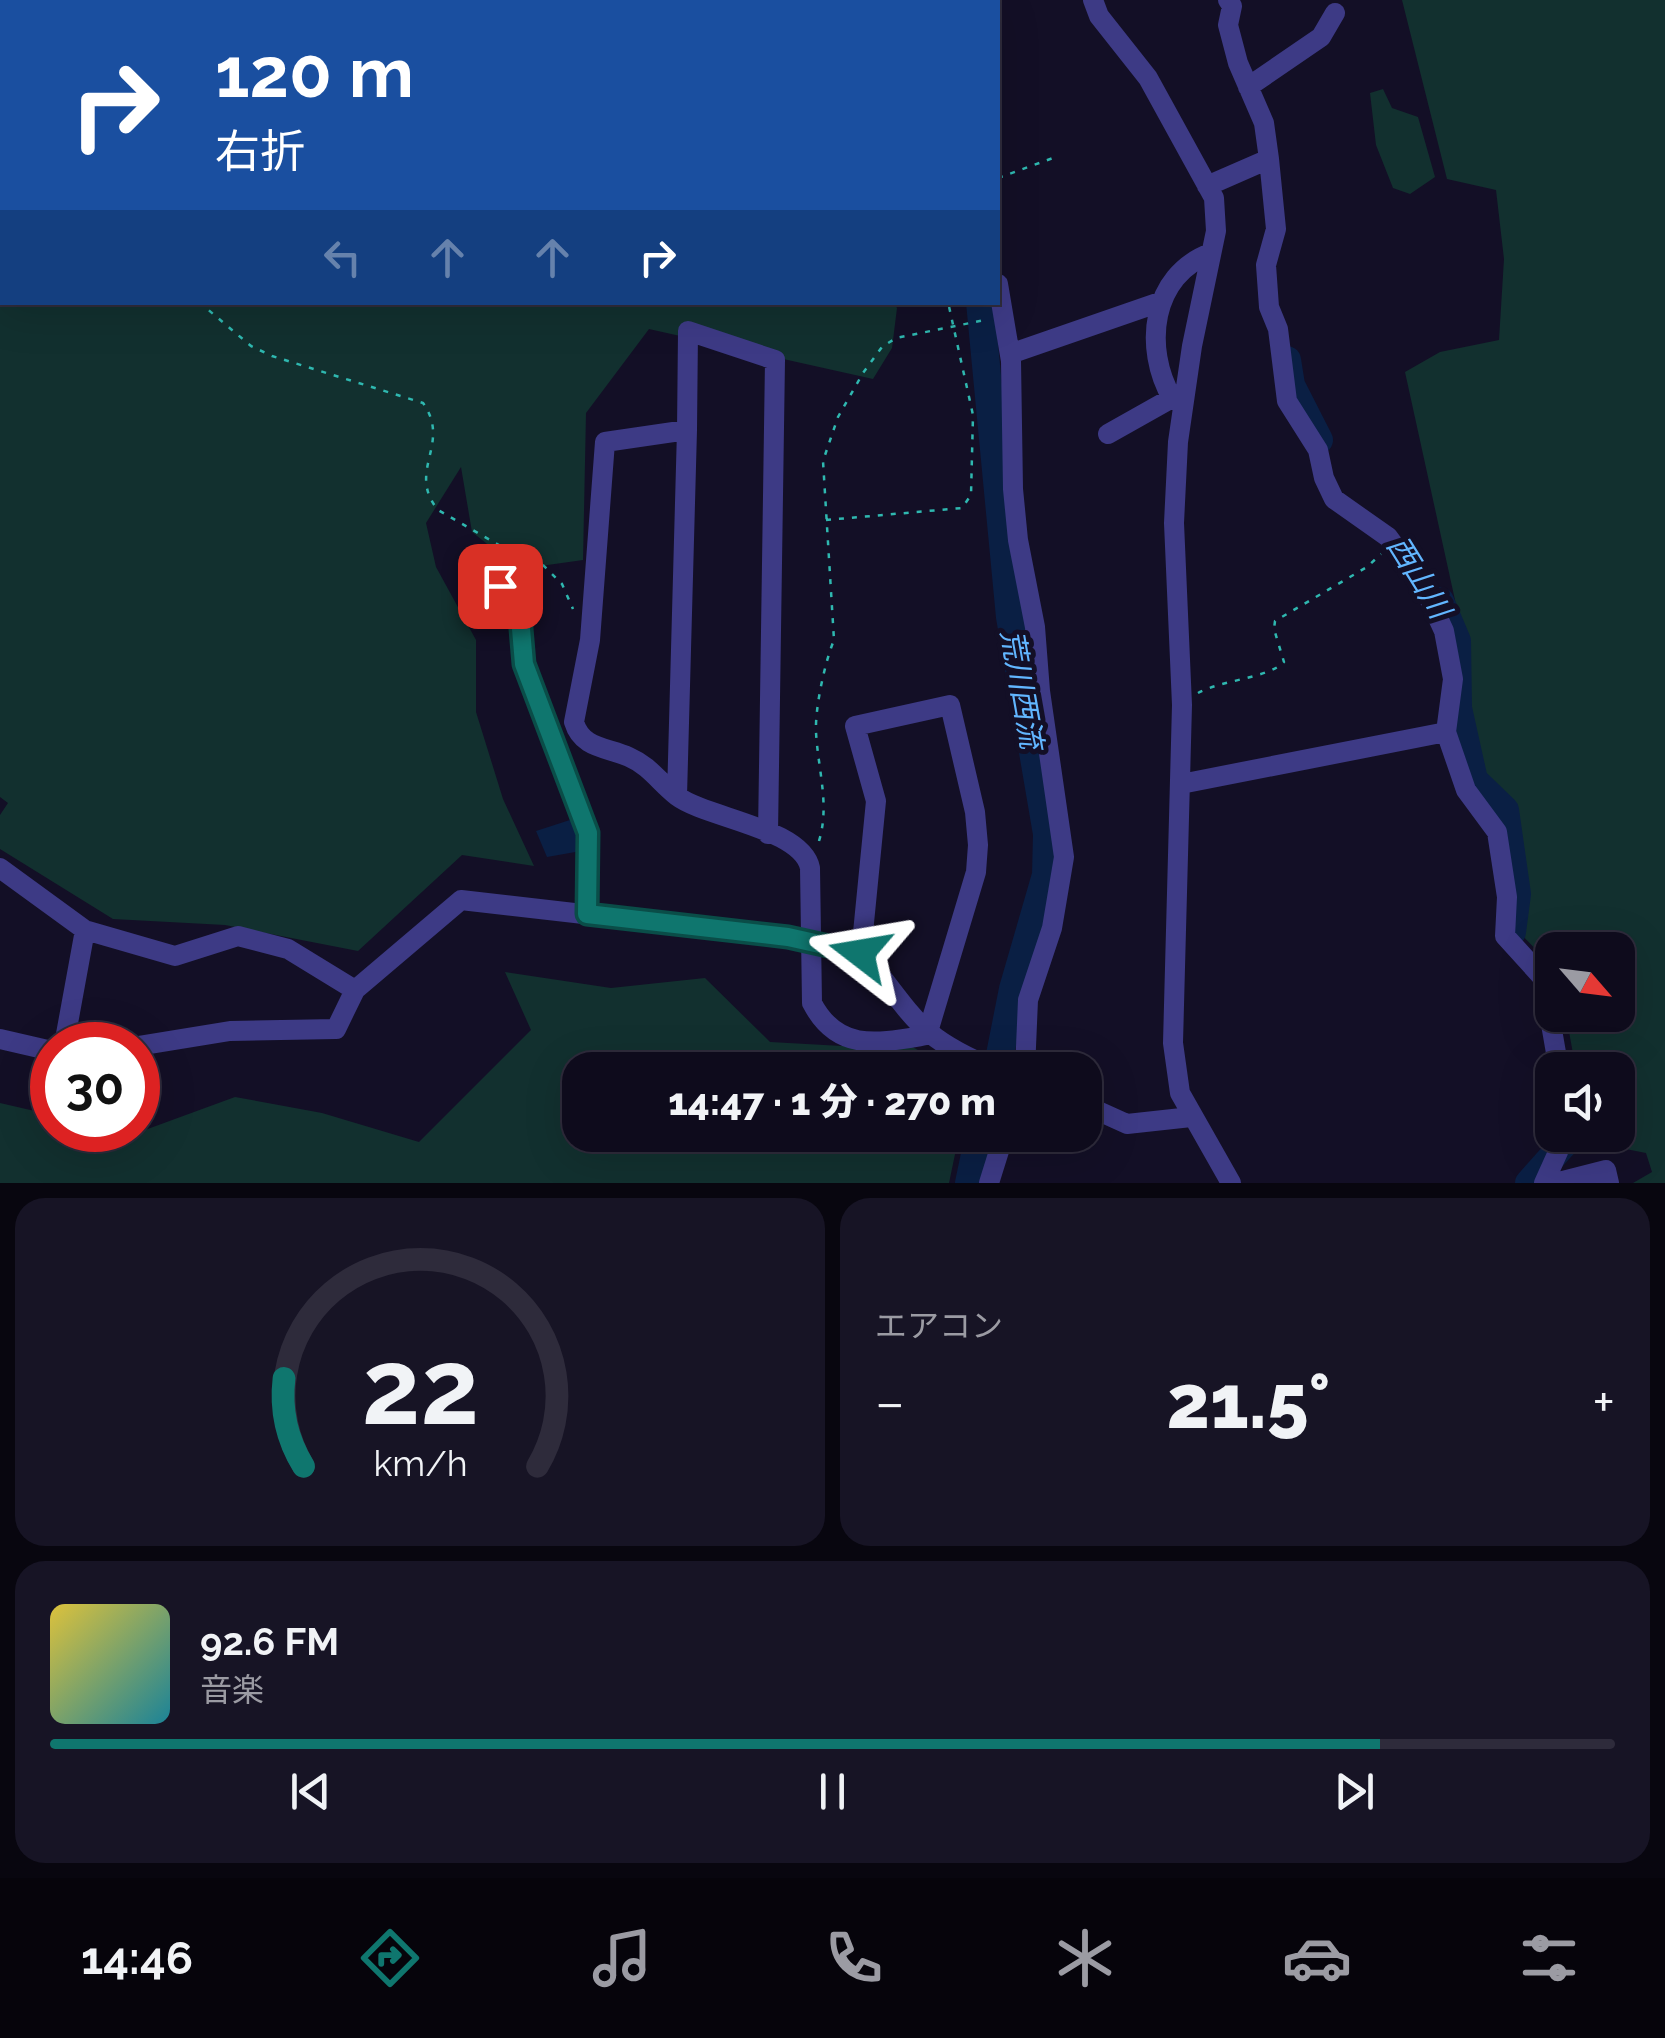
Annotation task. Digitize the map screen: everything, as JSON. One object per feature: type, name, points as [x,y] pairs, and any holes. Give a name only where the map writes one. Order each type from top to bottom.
[{"type":"street","points":[[1093,0],[1099,16],[1148,78],[1211,192],[1216,232],[1177,398],[1174,524],[1182,702],[1173,1043],[1174,1070],[1190,1117],[1231,1183]]},
{"type":"street","points":[[1228,0],[1232,6],[1228,25],[1264,123],[1270,158],[1276,228],[1266,265],[1287,401],[1318,450],[1334,499],[1393,543],[1422,583],[1444,631],[1453,679],[1446,732],[1466,790],[1497,832],[1508,897],[1504,936],[1543,978],[1556,1052]]},
{"type":"street","points":[[1248,87],[1321,37],[1335,14]]},
{"type":"street","points":[[1211,192],[1270,158]]},
{"type":"street","points":[[1177,398],[1160,378],[1156,354],[1160,302],[1179,272],[1212,253]]},
{"type":"street","points":[[1000,296],[1010,354],[1018,540],[1036,627],[1040,690],[1064,858],[1052,928],[1028,1000],[1026,1052]]},
{"type":"street","points":[[1010,354],[1160,302]]},
{"type":"street","points":[[677,796],[688,331],[775,360],[768,834]]},
{"type":"street","points":[[1108,434],[1177,398]]},
{"type":"street","points":[[686,430],[605,442],[590,640],[574,722],[588,743],[630,757],[658,774],[677,796],[768,834],[808,859],[812,1003],[822,1023],[835,1034],[873,1043],[927,1035]]},
{"type":"street","points":[[480,556],[520,617],[524,664],[588,833],[587,914]]},
{"type":"street","points":[[860,953],[876,801],[854,726],[950,705],[975,812],[978,845],[976,872],[927,1035]]},
{"type":"street","points":[[1181,784],[1446,732]]},
{"type":"street","points":[[0,868],[85,930],[175,956],[238,936],[288,948],[355,990]]},
{"type":"street","points":[[160,1042],[230,1031],[336,1029],[355,990],[461,900],[810,940],[860,953],[927,1035],[958,1052]]},
{"type":"street","points":[[68,1022],[85,930]]},
{"type":"street","points":[[0,1039],[30,1046]]},
{"type":"street","points":[[1102,1113],[1127,1124],[1190,1117]]},
{"type":"street","points":[[989,1183],[999,1152]]},
{"type":"street","points":[[1544,1183],[1558,1152]]},
{"type":"street","points":[[1555,1183],[1606,1170],[1609,1183]]},
{"type":"path","points":[[1000,177],[1052,158]]},
{"type":"path","points":[[203,305],[251,346],[272,356],[423,403],[436,429],[424,483],[428,498],[438,510],[552,572],[575,613]]},
{"type":"path","points":[[825,520],[962,508],[970,494],[973,416],[949,305]]},
{"type":"path","points":[[808,859],[814,854],[826,819],[816,728],[825,664],[834,640],[822,461],[838,418],[882,348],[896,338],[996,317]]},
{"type":"path","points":[[1182,702],[1212,686],[1277,670],[1284,662],[1275,622],[1368,567],[1393,543]]},
{"type":"green space","points":[[1402,0],[1665,0],[1665,1183],[1633,1183],[1652,1172],[1646,1153],[1635,1151],[1635,1052],[1573,1052],[1569,1032],[1635,1032],[1635,932],[1535,932],[1535,948],[1519,932],[1522,878],[1513,811],[1483,774],[1466,711],[1462,632],[1405,372],[1440,352],[1499,340],[1504,259],[1496,190],[1447,179]]},
{"type":"green space","points":[[1383,89],[1392,108],[1418,117],[1435,177],[1410,194],[1393,188],[1376,145],[1370,93]]},
{"type":"green space","points":[[0,305],[897,308],[892,348],[873,379],[649,329],[586,413],[583,560],[519,569],[472,532],[461,467],[426,523],[436,567],[476,640],[476,712],[503,799],[534,866],[462,855],[358,951],[225,925],[113,919],[0,849],[0,815],[8,803],[0,797]]},
{"type":"green space","points":[[505,972],[611,988],[705,978],[770,1042],[860,1047],[909,1045],[921,1052],[562,1052],[562,1152],[955,1152],[949,1183],[0,1183],[0,1103],[30,1110],[30,1152],[160,1152],[160,1124],[235,1097],[322,1113],[419,1142],[531,1030]]},
{"type":"water","points":[[573,819],[581,851],[547,857],[536,831]]},
{"type":"waterway","name":"荒川西流","points":[[980,305],[1010,617],[1047,834],[1046,875],[1013,989],[1001,1052]]},
{"type":"waterway","name":"西山川","points":[[1287,360],[1291,385],[1319,440]]},
{"type":"waterway","name":"西山川","points":[[1440,601],[1457,641],[1458,708],[1474,780],[1505,810],[1517,894],[1512,932]]},
{"type":"waterway","name":"荒川西流","points":[[969,1183],[975,1152]]},
{"type":"waterway","name":"西山川","points":[[1529,1183],[1557,1152]]},
{"type":"route","points":[[500,586],[520,617],[524,664],[588,833],[587,914],[810,940],[860,953]]}]
